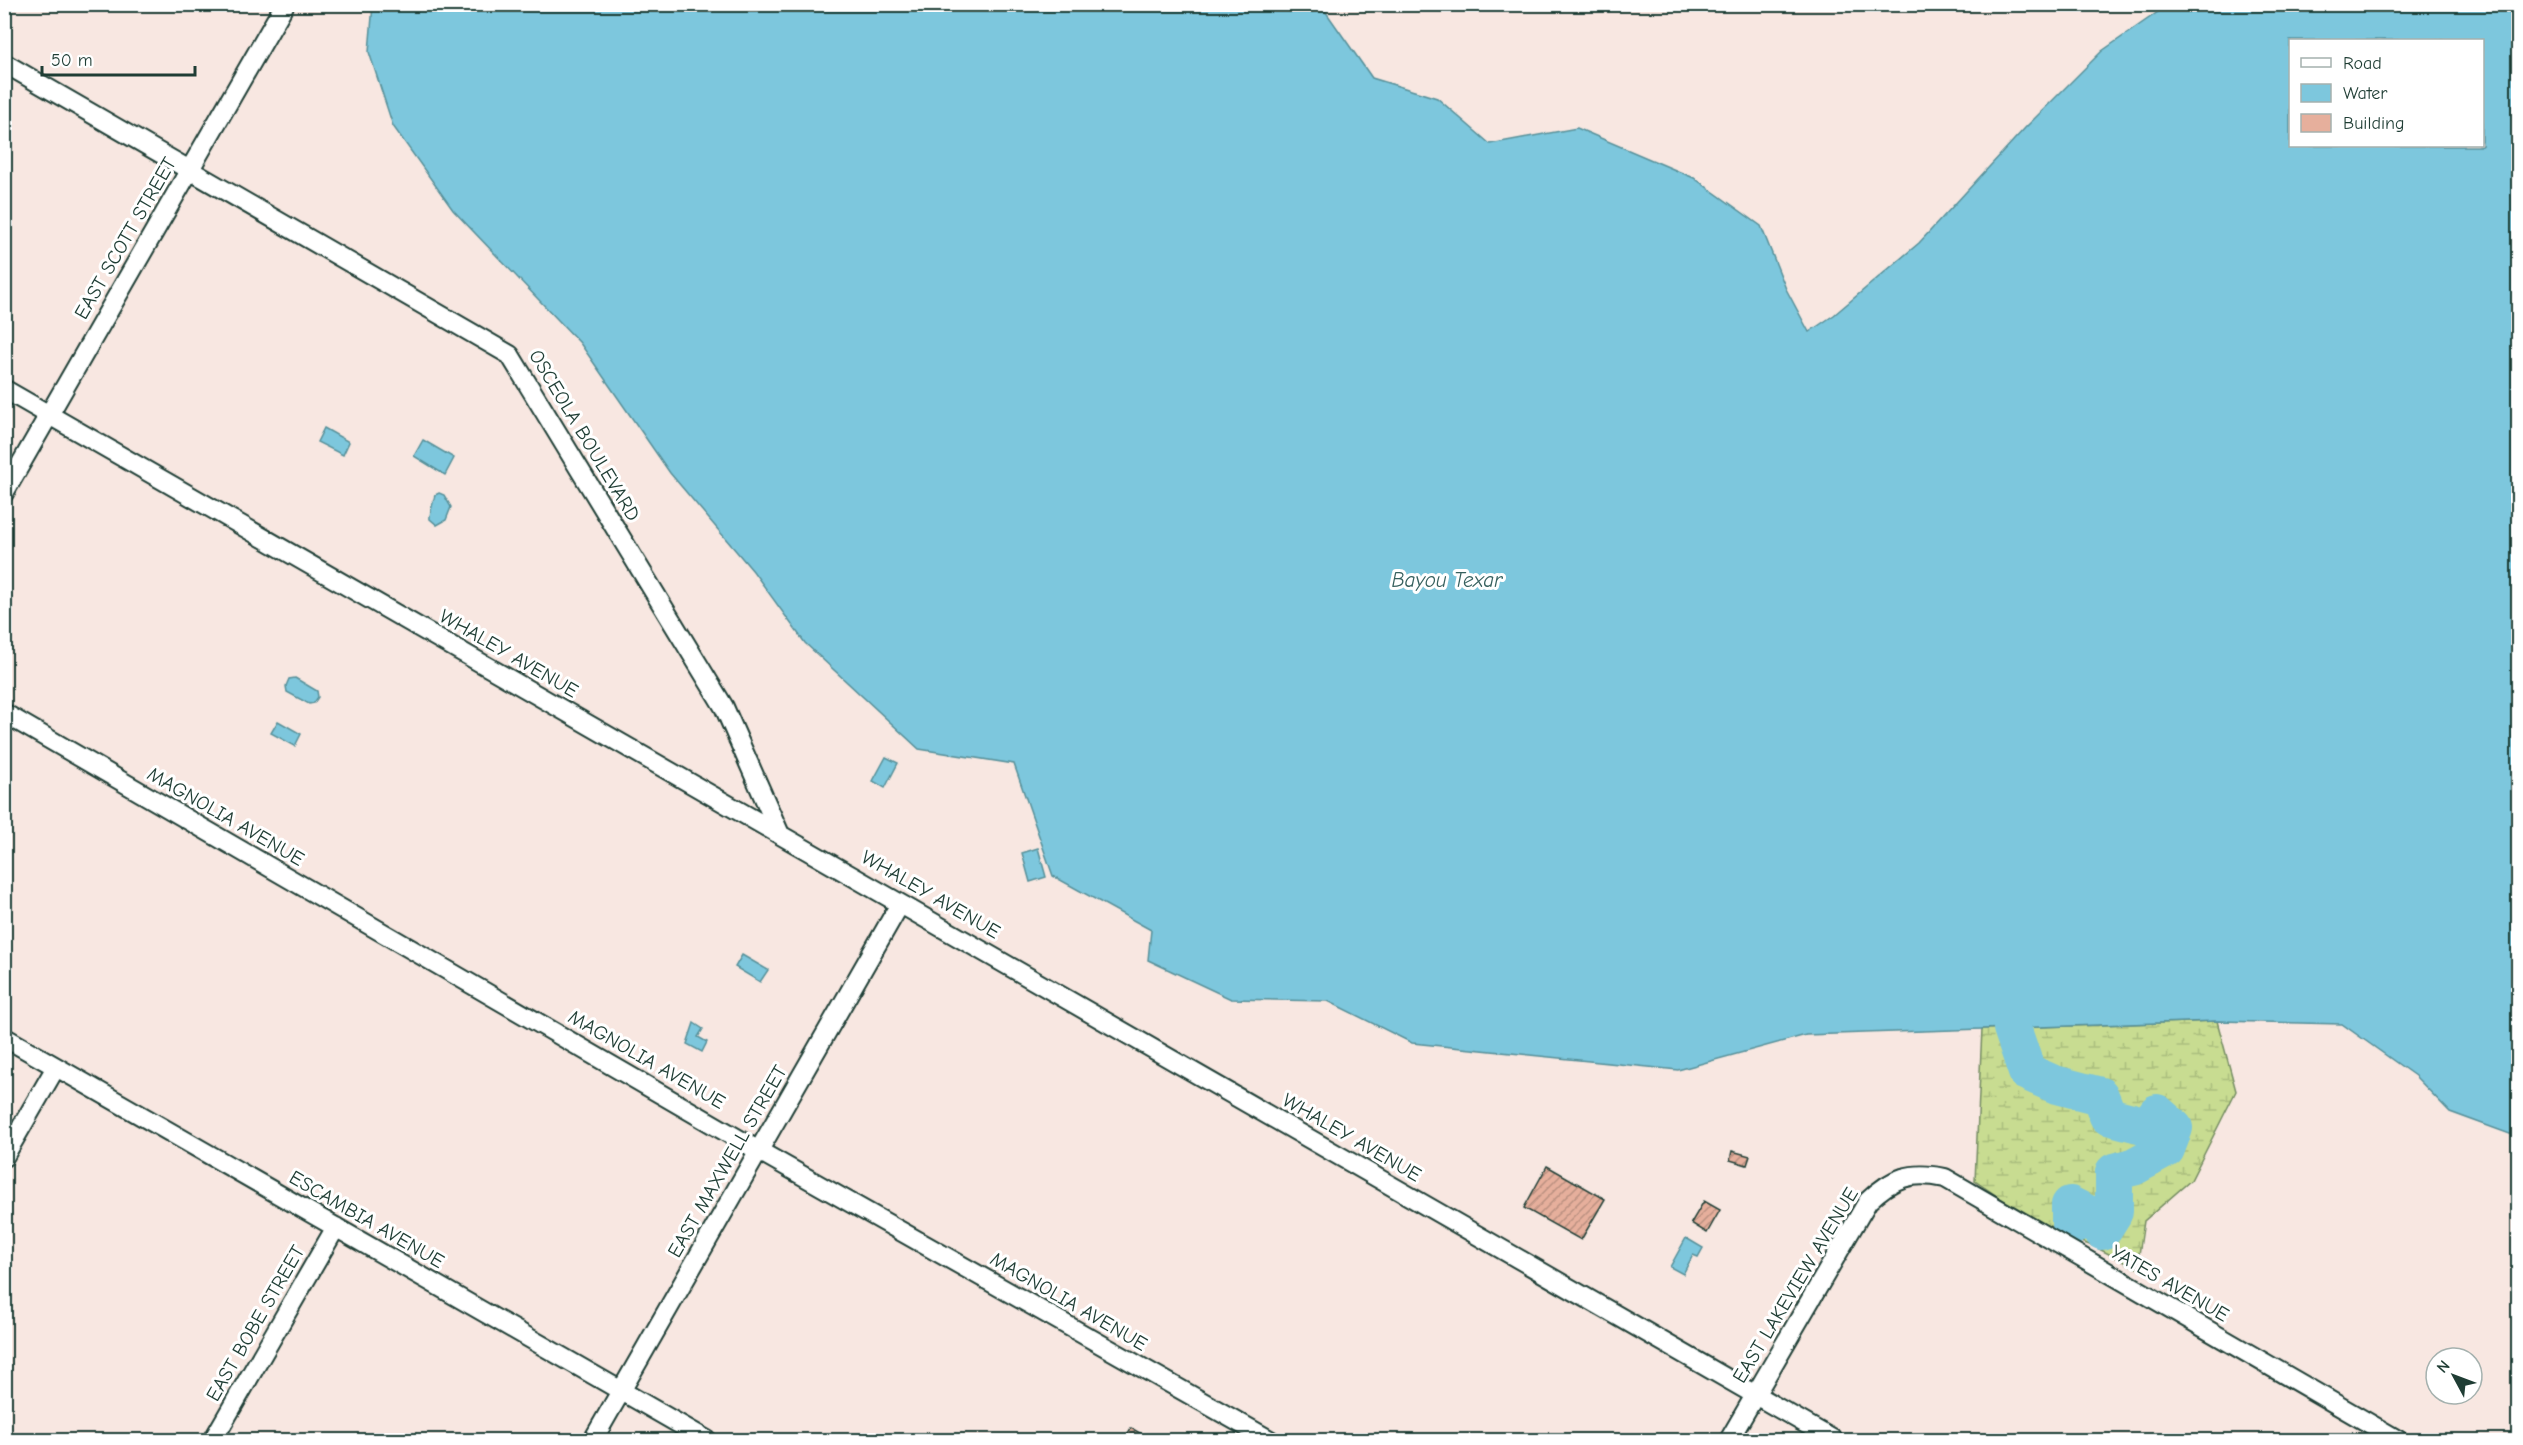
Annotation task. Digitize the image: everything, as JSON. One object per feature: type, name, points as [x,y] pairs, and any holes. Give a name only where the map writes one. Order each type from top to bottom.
[{"type":"street","name":"EAST SCOTT STREET","points":[[4,493],[285,4]]},
{"type":"street","points":[[4,63],[191,169]]},
{"type":"street","name":"OSCEOLA BOULEVARD","points":[[191,169],[510,355],[724,707],[779,832]]},
{"type":"street","name":"WHALEY AVENUE","points":[[4,389],[558,708],[779,832],[900,904],[1023,972],[1833,1440]]},
{"type":"street","name":"MAGNOLIA AVENUE","points":[[4,714],[759,1151],[1270,1440]]},
{"type":"street","name":"EAST MAXWELL STREET","points":[[592,1440],[900,904]]},
{"type":"street","name":"ESCAMBIA AVENUE","points":[[4,1037],[707,1440]]},
{"type":"street","points":[[4,1157],[56,1067]]},
{"type":"street","name":"EAST LAKEVIEW AVENUE","points":[[1729,1440],[1868,1201],[1882,1188],[1897,1179],[1917,1175]]},
{"type":"street","name":"YATES AVENUE","points":[[1917,1175],[1945,1178],[2398,1440]]},
{"type":"street","name":"EAST BOBE STREET","points":[[213,1440],[336,1227]]},
{"type":"green space","points":[[2217,1021],[2236,1091],[2191,1180],[2144,1221],[2137,1268],[2093,1246],[2050,1232],[1975,1181],[1982,1029]]},
{"type":"water","name":"Bayou Texar","points":[[373,5],[1321,5],[1372,78],[1437,98],[1490,144],[1577,128],[1694,178],[1761,226],[1786,289],[1809,332],[1834,315],[1919,243],[2025,128],[2102,51],[2168,5],[2518,5],[2518,1137],[2450,1112],[2415,1076],[2342,1024],[2217,1021],[1806,1035],[1678,1070],[1412,1043],[1328,1001],[1231,999],[1148,960],[1151,930],[1053,876],[1014,764],[919,749],[805,643],[753,571],[670,473],[580,343],[453,210],[393,126],[369,52]]},
{"type":"water","points":[[324,428],[349,442],[343,455],[317,442]]},
{"type":"water","points":[[423,440],[454,458],[445,475],[414,456]]},
{"type":"water","points":[[439,493],[444,495],[451,507],[446,520],[437,525],[430,517],[435,495]]},
{"type":"water","points":[[295,678],[317,691],[318,697],[314,703],[309,704],[287,692],[286,686],[289,679]]},
{"type":"water","points":[[278,721],[301,734],[295,746],[271,733]]},
{"type":"water","points":[[886,757],[898,763],[885,788],[873,781]]},
{"type":"water","points":[[1038,848],[1046,877],[1030,882],[1022,853]]},
{"type":"water","points":[[742,955],[768,970],[760,982],[735,967]]},
{"type":"water","points":[[694,1023],[703,1029],[698,1037],[707,1042],[702,1052],[687,1044]]},
{"type":"water","points":[[1686,1238],[1703,1248],[1698,1257],[1693,1255],[1683,1274],[1670,1267]]},
{"type":"building","points":[[1732,1151],[1750,1156],[1747,1165],[1730,1160]]},
{"type":"building","points":[[1547,1166],[1605,1199],[1581,1240],[1524,1208]]},
{"type":"building","points":[[1704,1201],[1720,1210],[1707,1233],[1691,1223]]},
{"type":"building","points":[[1131,1428],[1152,1440],[1124,1440]]},
{"type":"waterway","points":[[2012,1028],[2027,1072],[2054,1084],[2100,1096],[2108,1116],[2147,1126],[2157,1113],[2174,1128],[2166,1149],[2133,1167],[2114,1172],[2114,1212],[2102,1231],[2086,1213],[2070,1205],[2070,1228]]}]
